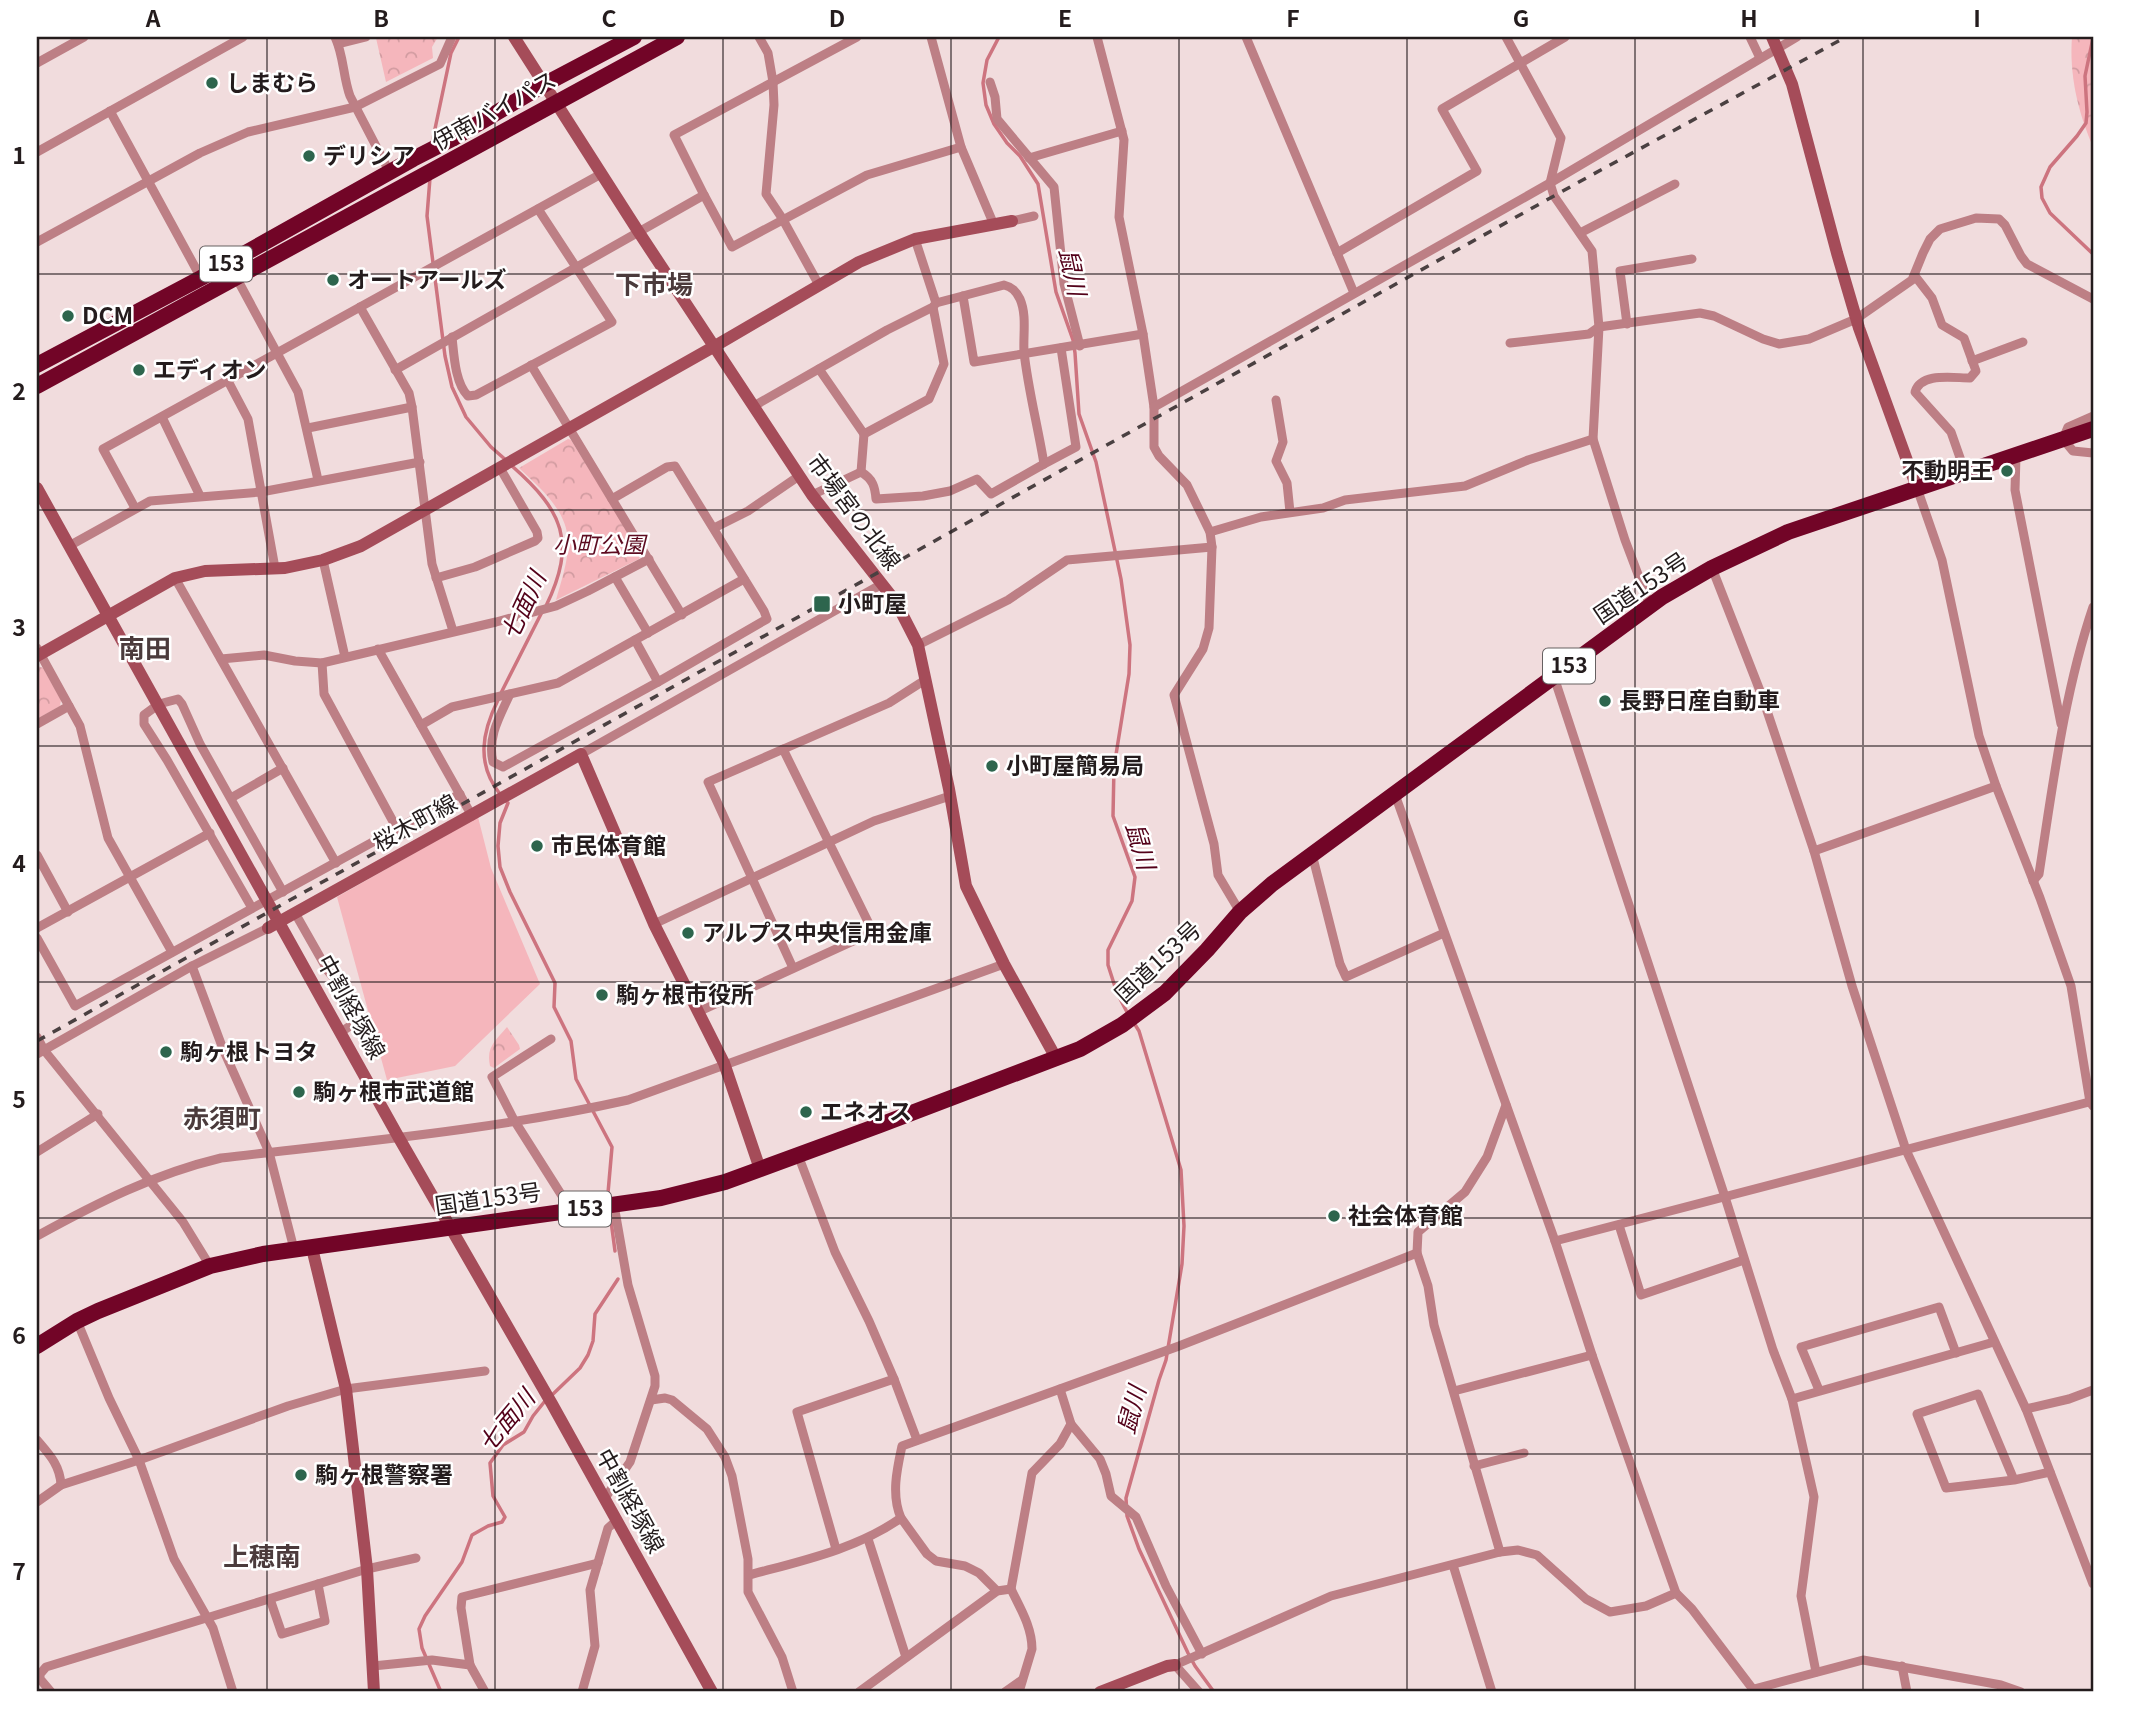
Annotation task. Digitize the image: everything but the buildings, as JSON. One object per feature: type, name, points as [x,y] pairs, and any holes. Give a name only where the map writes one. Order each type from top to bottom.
[{"type":"highway","name":"伊南バイパス","points":[[37,365],[201,278],[452,139],[545,84],[634,37]]},
{"type":"highway","name":"伊南バイパス","points":[[37,386],[677,37]]},
{"type":"highway","name":"国道153号","points":[[37,1346],[77,1321],[209,1266],[294,1249],[661,1198],[711,1186],[1080,1049],[1122,1025],[1165,993],[1240,912],[1272,884],[1650,606],[1712,568],[1788,532],[2093,429]]},
{"type":"street","points":[[37,63],[84,37]]},
{"type":"street","points":[[37,152],[243,37]]},
{"type":"street","points":[[366,37],[336,40],[345,83],[390,173]]},
{"type":"street","points":[[37,242],[200,153],[248,132],[355,107],[440,64],[452,37]]},
{"type":"street","name":"市場宮の北線","points":[[514,37],[799,476],[896,602],[918,645],[950,796],[965,886],[1056,1058]]},
{"type":"street","points":[[759,37],[768,53],[774,82],[766,194],[819,285]]},
{"type":"street","points":[[857,37],[674,135],[732,247],[867,175],[961,147]]},
{"type":"street","points":[[931,37],[961,147],[994,225]]},
{"type":"street","points":[[1097,37],[1124,141],[1119,217],[1143,334],[1154,407],[1154,447],[1158,456],[1187,485],[1209,532],[1212,547],[1209,628],[1203,649],[1174,695],[1214,844],[1218,875],[1240,912]]},
{"type":"street","points":[[1246,37],[1354,293]]},
{"type":"street","points":[[1506,37],[1561,138],[1550,183],[1555,196],[1592,251],[1599,327],[1593,439],[1625,540],[1650,606]]},
{"type":"street","points":[[1337,253],[1477,171],[1443,108],[1565,37]]},
{"type":"street","points":[[1750,37],[1760,58]]},
{"type":"street","points":[[1154,407],[1550,183],[1797,37]]},
{"type":"street","points":[[1555,1241],[2092,1103],[2071,986],[1979,736],[1942,560],[1856,319],[1792,84],[1772,38]]},
{"type":"street","points":[[990,82],[995,97],[997,119],[1054,187],[1064,284],[1080,345]]},
{"type":"street","points":[[110,111],[201,278]]},
{"type":"street","points":[[1029,158],[1122,131]]},
{"type":"street","points":[[135,508],[103,449],[601,174]]},
{"type":"street","points":[[1580,233],[1675,184]]},
{"type":"street","points":[[395,370],[704,195]]},
{"type":"street","points":[[451,338],[457,372],[468,396],[475,395],[612,321],[538,209]]},
{"type":"street","points":[[172,952],[108,838],[80,726],[38,653],[175,578],[205,571],[275,568],[323,560],[361,547],[859,262],[915,239],[1034,216]]},
{"type":"street","points":[[1510,343],[1589,334],[1599,327],[1700,313],[1714,316],[1779,344],[1809,339],[1856,319],[1913,280],[1917,263],[1940,229],[1976,218],[1989,217],[1998,219],[2005,225],[2027,264],[2093,299]]},
{"type":"street","points":[[864,435],[929,399],[944,364],[934,305],[915,239]]},
{"type":"street","points":[[1627,324],[1620,271],[1692,259]]},
{"type":"street","points":[[236,276],[299,392],[318,480]]},
{"type":"street","points":[[1915,276],[1932,298],[1942,325],[1964,338],[1976,371],[1970,378],[1930,378],[1916,387],[1915,392],[1951,432],[1965,472]]},
{"type":"street","points":[[754,406],[934,305],[1004,285],[1011,287],[1021,301],[1024,353],[1044,464]]},
{"type":"street","points":[[963,296],[974,362],[1143,334]]},
{"type":"street","points":[[360,307],[408,394],[412,407],[432,564],[453,631]]},
{"type":"street","points":[[1972,361],[2024,342]]},
{"type":"street","points":[[861,472],[868,476],[875,486],[876,499],[950,491],[977,479],[991,494],[1076,447],[1063,348]]},
{"type":"street","points":[[531,365],[682,615]]},
{"type":"street","points":[[819,369],[864,435],[861,472]]},
{"type":"street","points":[[228,382],[248,419],[275,568]]},
{"type":"street","points":[[1276,400],[1283,442],[1276,461],[1287,483],[1290,512]]},
{"type":"street","points":[[308,428],[412,407]]},
{"type":"street","points":[[2093,416],[2068,427],[2063,439],[2073,451],[2093,453]]},
{"type":"street","points":[[162,417],[200,496]]},
{"type":"street","points":[[1209,532],[1261,517],[1323,509],[1345,500],[1465,486],[1528,460],[1593,439]]},
{"type":"street","points":[[2016,456],[2015,490],[2062,729]]},
{"type":"street","points":[[69,546],[150,501],[261,492],[419,462]]},
{"type":"street","points":[[508,694],[491,741],[494,762],[503,767],[767,620],[675,466],[667,467],[612,499]]},
{"type":"street","points":[[436,578],[475,567],[535,541],[538,537],[502,468]]},
{"type":"street","points":[[812,495],[861,472]]},
{"type":"street","points":[[714,528],[748,511],[799,476]]},
{"type":"street","name":"中割経塚線","points":[[38,492],[712,1692]]},
{"type":"street","points":[[918,645],[1008,600],[1067,561],[1212,547]]},
{"type":"street","points":[[222,659],[264,655],[322,663],[553,607],[588,592],[649,559]]},
{"type":"street","points":[[323,560],[345,657]]},
{"type":"street","points":[[1712,568],[1762,696],[1814,851],[1852,986],[1906,1150],[2026,1409],[2093,1584]]},
{"type":"street","points":[[615,577],[648,633]]},
{"type":"street","points":[[175,578],[336,863]]},
{"type":"street","points":[[421,726],[452,707],[558,683],[744,579]]},
{"type":"street","points":[[760,1169],[724,1063],[654,924],[581,754],[882,584]]},
{"type":"street","points":[[2033,881],[2039,874],[2062,729],[2093,607]]},
{"type":"street","points":[[635,640],[658,682]]},
{"type":"street","points":[[378,649],[472,816]]},
{"type":"street","points":[[322,663],[324,694],[396,827]]},
{"type":"street","points":[[1554,677],[1726,1197],[1773,1350],[1792,1399],[1814,1497],[1801,1595],[1816,1672]]},
{"type":"street","points":[[793,968],[708,782],[889,704],[925,680]]},
{"type":"street","points":[[255,907],[144,724],[144,715],[159,704],[178,699],[182,704],[200,744],[281,892]]},
{"type":"street","points":[[37,724],[69,706]]},
{"type":"street","points":[[698,1012],[873,932],[782,750]]},
{"type":"street","name":"桜木町線","points":[[268,928],[581,754]]},
{"type":"street","points":[[231,799],[283,768]]},
{"type":"street","points":[[1814,851],[1996,786]]},
{"type":"street","points":[[37,938],[75,1006],[460,794]]},
{"type":"street","points":[[1393,794],[1555,1241],[1676,1593],[1692,1609],[1755,1691],[1863,1660],[2001,1685],[2021,1692]]},
{"type":"street","points":[[654,924],[874,821],[950,796]]},
{"type":"street","points":[[37,928],[210,833]]},
{"type":"street","points":[[1312,854],[1340,964],[1346,977],[1444,933]]},
{"type":"street","points":[[37,855],[68,912]]},
{"type":"street","points":[[292,914],[328,971],[358,1007],[359,1017],[354,1024],[341,1032]]},
{"type":"street","points":[[40,1052],[192,966],[268,928]]},
{"type":"street","points":[[37,1236],[149,1179],[221,1158],[399,1138],[583,1110],[628,1100],[724,1063],[1004,964]]},
{"type":"street","points":[[192,966],[223,1049],[269,1152],[294,1249]]},
{"type":"street","points":[[37,1037],[40,1052],[98,1114],[183,1222],[209,1266]]},
{"type":"street","points":[[551,1039],[492,1077],[514,1120],[571,1210]]},
{"type":"street","points":[[1500,1552],[1434,1325],[1428,1286],[1417,1253],[1418,1232],[1465,1192],[1487,1157],[1506,1105]]},
{"type":"street","points":[[37,1152],[98,1114]]},
{"type":"street","points":[[798,1155],[835,1252],[869,1321],[917,1440]]},
{"type":"street","points":[[605,1498],[630,1462],[656,1386],[628,1284],[614,1205]]},
{"type":"street","points":[[1619,1225],[1640,1295],[1744,1260]]},
{"type":"street","points":[[312,1248],[346,1389],[367,1569],[374,1692]]},
{"type":"street","points":[[996,1591],[979,1573],[965,1566],[936,1561],[927,1554],[901,1518],[895,1489],[902,1446],[1179,1346],[1417,1253]]},
{"type":"street","points":[[1819,1390],[1801,1347],[1939,1307],[1956,1353]]},
{"type":"street","points":[[77,1321],[109,1398],[139,1460],[174,1559],[213,1628],[233,1692]]},
{"type":"street","points":[[1792,1399],[1994,1342]]},
{"type":"street","points":[[1454,1391],[1592,1355]]},
{"type":"street","points":[[37,1502],[61,1485],[288,1406],[346,1389],[485,1371]]},
{"type":"street","points":[[836,1549],[797,1412],[894,1379]]},
{"type":"street","points":[[1060,1389],[1071,1424],[1100,1459],[1111,1496],[1136,1517],[1200,1655]]},
{"type":"street","points":[[2026,1409],[2093,1390]]},
{"type":"street","points":[[2014,1480],[1978,1394],[1917,1414],[1946,1488],[2014,1480],[2050,1472]]},
{"type":"street","points":[[651,1400],[672,1400],[707,1429],[718,1444],[733,1476],[749,1575],[748,1592],[782,1657],[793,1692]]},
{"type":"street","points":[[1019,1692],[1032,1642],[1026,1621],[1010,1589],[1032,1473],[1060,1444],[1071,1424]]},
{"type":"street","points":[[37,1440],[61,1473],[61,1485]]},
{"type":"street","points":[[1474,1466],[1524,1453]]},
{"type":"street","points":[[749,1575],[868,1539],[901,1518]]},
{"type":"street","points":[[582,1692],[595,1646],[590,1590],[608,1528],[617,1520]]},
{"type":"street","points":[[868,1539],[906,1657]]},
{"type":"street","points":[[1100,1692],[1200,1655],[1331,1596],[1500,1552],[1518,1550],[1537,1555],[1586,1599],[1610,1612],[1646,1606],[1676,1593]]},
{"type":"street","points":[[51,1692],[40,1679],[42,1669],[46,1667],[367,1569],[416,1558]]},
{"type":"street","points":[[485,1692],[470,1665],[461,1608],[462,1597],[598,1563]]},
{"type":"street","points":[[1453,1565],[1492,1692]]},
{"type":"street","points":[[270,1599],[282,1634],[325,1621],[318,1584]]},
{"type":"street","points":[[859,1692],[996,1591],[1010,1589]]},
{"type":"street","points":[[373,1666],[432,1660],[470,1665]]},
{"type":"street","points":[[1180,1663],[1199,1692]]},
{"type":"street","points":[[1902,1666],[1907,1692]]},
{"type":"street","points":[[1004,1692],[1022,1679]]},
{"type":"green space","points":[[438,37],[432,47],[433,58],[386,82],[376,38]]},
{"type":"green space","points":[[2072,37],[2093,37],[2093,147],[2076,93]]},
{"type":"green space","name":"小町公園","points":[[568,439],[641,553],[639,559],[556,600],[567,555],[566,529],[551,500],[519,468]]},
{"type":"green space","points":[[37,667],[43,668],[61,700],[60,706],[37,719]]},
{"type":"green space","points":[[478,817],[491,868],[540,984],[455,1066],[387,1080],[337,897]]},
{"type":"green space","points":[[507,1027],[520,1049],[494,1068],[490,1066],[490,1049]]},
{"type":"waterway","name":"七面川","points":[[432,143],[451,53],[459,37]]},
{"type":"waterway","name":"鼠川","points":[[999,37],[987,60],[983,83],[986,105],[994,124],[1038,184],[1056,292],[1073,340],[1079,414],[1096,462],[1121,579],[1130,645],[1129,674],[1114,767],[1113,816],[1135,877],[1132,901],[1108,950],[1108,965],[1117,993],[1128,1014]]},
{"type":"waterway","points":[[2093,38],[2085,76],[2086,123],[2050,167],[2041,187],[2042,198],[2050,213],[2093,254]]},
{"type":"waterway","name":"七面川","points":[[430,178],[427,216],[445,356],[452,387],[466,417],[491,447],[507,461]]},
{"type":"waterway","name":"七面川","points":[[512,466],[543,498],[560,529],[561,563],[546,606]]},
{"type":"waterway","name":"七面川","points":[[501,693],[542,612]]},
{"type":"waterway","name":"七面川","points":[[498,700],[488,724],[484,748],[487,771],[500,794]]},
{"type":"waterway","name":"七面川","points":[[505,800],[508,803],[500,823],[498,846],[500,867],[555,983],[554,1007],[571,1041],[576,1079],[612,1147],[608,1193]]},
{"type":"waterway","name":"鼠川","points":[[1134,1023],[1139,1031],[1181,1170],[1184,1226],[1182,1264],[1166,1360],[1126,1498],[1127,1516],[1139,1549],[1188,1653],[1214,1692]]},
{"type":"waterway","name":"七面川","points":[[611,1221],[615,1251]]},
{"type":"waterway","name":"七面川","points":[[551,1396],[580,1368],[588,1355],[593,1341],[595,1314],[618,1279]]},
{"type":"waterway","name":"七面川","points":[[441,1692],[422,1648],[419,1629],[462,1562],[472,1535],[502,1522],[505,1517],[493,1496],[490,1463],[503,1445],[524,1432],[545,1401]]},
{"type":"railway","points":[[37,1041],[1588,177],[1846,37]]},
{"type":"place","name":"しまむら","points":[[212,83]]},
{"type":"place","name":"デリシア","points":[[309,156]]},
{"type":"place","name":"オートアールズ","points":[[333,280]]},
{"type":"place","name":"DCM","points":[[68,316]]},
{"type":"place","name":"エディオン","points":[[139,370]]},
{"type":"place","name":"不動明王","points":[[2007,471]]},
{"type":"place","name":"小町屋","points":[[822,604]]},
{"type":"place","name":"長野日産自動車","points":[[1605,701]]},
{"type":"place","name":"小町屋簡易局","points":[[992,766]]},
{"type":"place","name":"市民体育館","points":[[537,846]]},
{"type":"place","name":"アルプス中央信用金庫","points":[[688,933]]},
{"type":"place","name":"駒ヶ根市役所","points":[[602,995]]},
{"type":"place","name":"駒ヶ根トヨタ","points":[[166,1052]]},
{"type":"place","name":"駒ヶ根市武道館","points":[[299,1092]]},
{"type":"place","name":"エネオス","points":[[806,1112]]},
{"type":"place","name":"社会体育館","points":[[1334,1216]]},
{"type":"place","name":"駒ヶ根警察署","points":[[301,1475]]},
{"type":"district","name":"下市場","points":[[654,285]]},
{"type":"district","name":"南田","points":[[145,649]]},
{"type":"district","name":"赤須町","points":[[222,1119]]},
{"type":"district","name":"上穂南","points":[[262,1557]]}]
